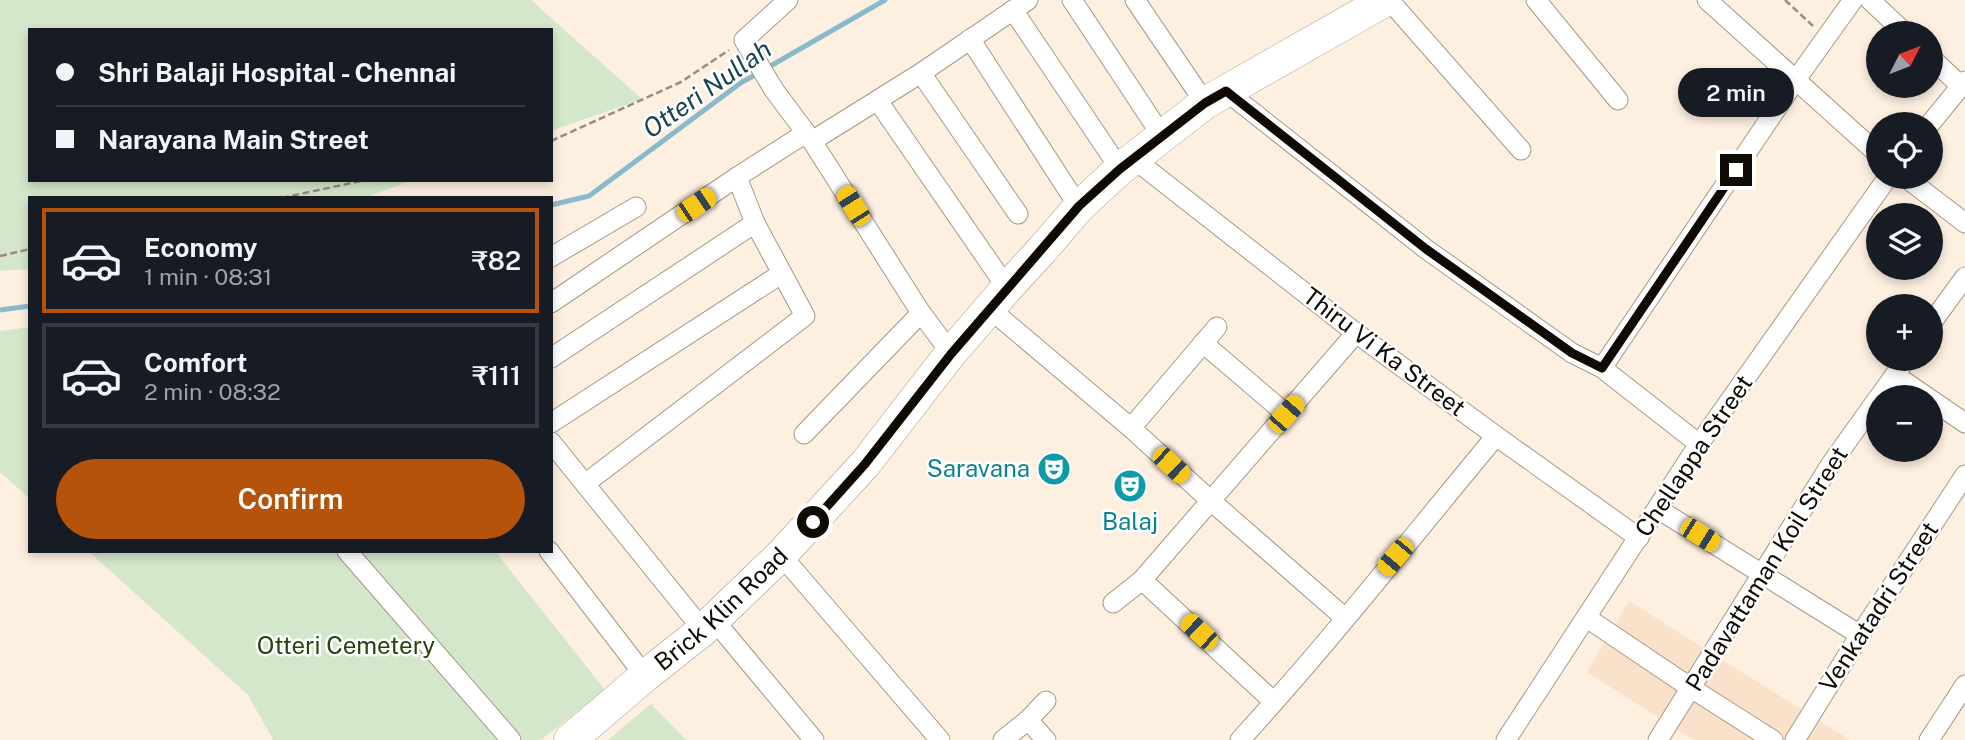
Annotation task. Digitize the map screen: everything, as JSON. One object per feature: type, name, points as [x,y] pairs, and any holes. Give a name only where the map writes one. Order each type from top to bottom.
[{"type":"main road","name":"Brick Klin Road","points":[[570,740],[708,625],[781,555],[865,464],[951,354],[1079,206],[1127,164],[1215,97],[1388,0]]},
{"type":"street","points":[[788,0],[747,45],[921,313],[951,354]]},
{"type":"street","points":[[1072,0],[1162,136]]},
{"type":"street","points":[[1135,0],[1215,97],[1572,353],[1602,368],[1699,444]]},
{"type":"street","points":[[1388,0],[1521,150]]},
{"type":"street","points":[[1536,0],[1618,100]]},
{"type":"street","points":[[1707,0],[1866,143]]},
{"type":"street","points":[[1602,368],[1795,81],[1853,0]]},
{"type":"street","points":[[1870,0],[1892,21]]},
{"type":"street","points":[[553,302],[737,177],[878,101],[1021,5]]},
{"type":"street","name":"Thiru Vi Ka Street","points":[[1021,5],[1127,164],[1639,538]]},
{"type":"street","points":[[970,39],[1079,206]]},
{"type":"street","points":[[1940,112],[1963,83],[1943,67]]},
{"type":"street","points":[[921,72],[1018,214]]},
{"type":"street","points":[[878,101],[999,298],[1131,428],[1345,618]]},
{"type":"street","points":[[586,483],[805,316],[755,223],[737,177]]},
{"type":"street","name":"Chellappa Street","points":[[1506,740],[1699,444],[1880,189]]},
{"type":"street","points":[[1921,189],[1965,223]]},
{"type":"street","points":[[553,256],[636,207]]},
{"type":"street","points":[[553,357],[755,223]]},
{"type":"street","points":[[553,422],[781,274]]},
{"type":"street","points":[[1943,307],[1965,277]]},
{"type":"street","points":[[804,434],[921,313]]},
{"type":"street","points":[[1131,428],[1217,327]]},
{"type":"street","points":[[1113,603],[1142,580],[1356,332]]},
{"type":"street","points":[[1203,343],[1286,414]]},
{"type":"street","points":[[1904,371],[1917,385]]},
{"type":"street","points":[[1943,408],[1965,423]]},
{"type":"street","name":"Padavattaman Koil Street","points":[[1658,740],[1831,464],[1866,415]]},
{"type":"street","points":[[1240,740],[1307,666],[1496,436]]},
{"type":"street","points":[[553,444],[708,625],[814,740]]},
{"type":"street","name":"Venkatadri Street","points":[[1795,740],[1965,475]]},
{"type":"street","points":[[1658,509],[1860,635]]},
{"type":"street","points":[[349,553],[511,740]]},
{"type":"street","points":[[551,553],[645,676]]},
{"type":"street","points":[[781,555],[940,740]]},
{"type":"street","points":[[1142,580],[1274,702]]},
{"type":"street","points":[[1587,618],[1773,740]]},
{"type":"street","points":[[1929,740],[1965,685]]},
{"type":"street","points":[[1003,740],[1046,701]]},
{"type":"street","points":[[1028,720],[1045,740]]},
{"type":"path","points":[[1785,0],[1826,38]]},
{"type":"path","points":[[553,140],[681,82],[747,45]]},
{"type":"path","points":[[291,196],[356,182]]},
{"type":"path","points":[[0,256],[28,250]]},
{"type":"shaded area","points":[[1629,601],[1850,740],[1693,740],[1587,672]]},
{"type":"green space","points":[[0,0],[531,0],[642,99],[553,130],[553,28],[28,28],[28,182],[408,182],[369,196],[28,196],[28,269],[0,271]]},
{"type":"green space","points":[[28,327],[28,497],[0,472],[0,331]]},
{"type":"green space","name":"Otteri Cemetery","points":[[90,553],[497,553],[605,690],[541,740],[273,740],[248,695]]},
{"type":"green space","points":[[651,704],[686,740],[608,740]]},
{"type":"waterway","name":"Otteri Nullah","points":[[767,68],[885,0]]},
{"type":"waterway","name":"Otteri Nullah","points":[[553,205],[589,196],[742,82],[759,73]]},
{"type":"waterway","name":"Otteri Nullah","points":[[0,310],[28,306]]},
{"type":"place","name":"Saravana","points":[[1054,469]]},
{"type":"place","name":"Balaj","points":[[1130,486]]},
{"type":"route","points":[[813,522],[865,464],[951,354],[1079,206],[1120,169],[1205,103],[1226,91],[1426,249],[1572,353],[1602,368],[1736,170]]}]
